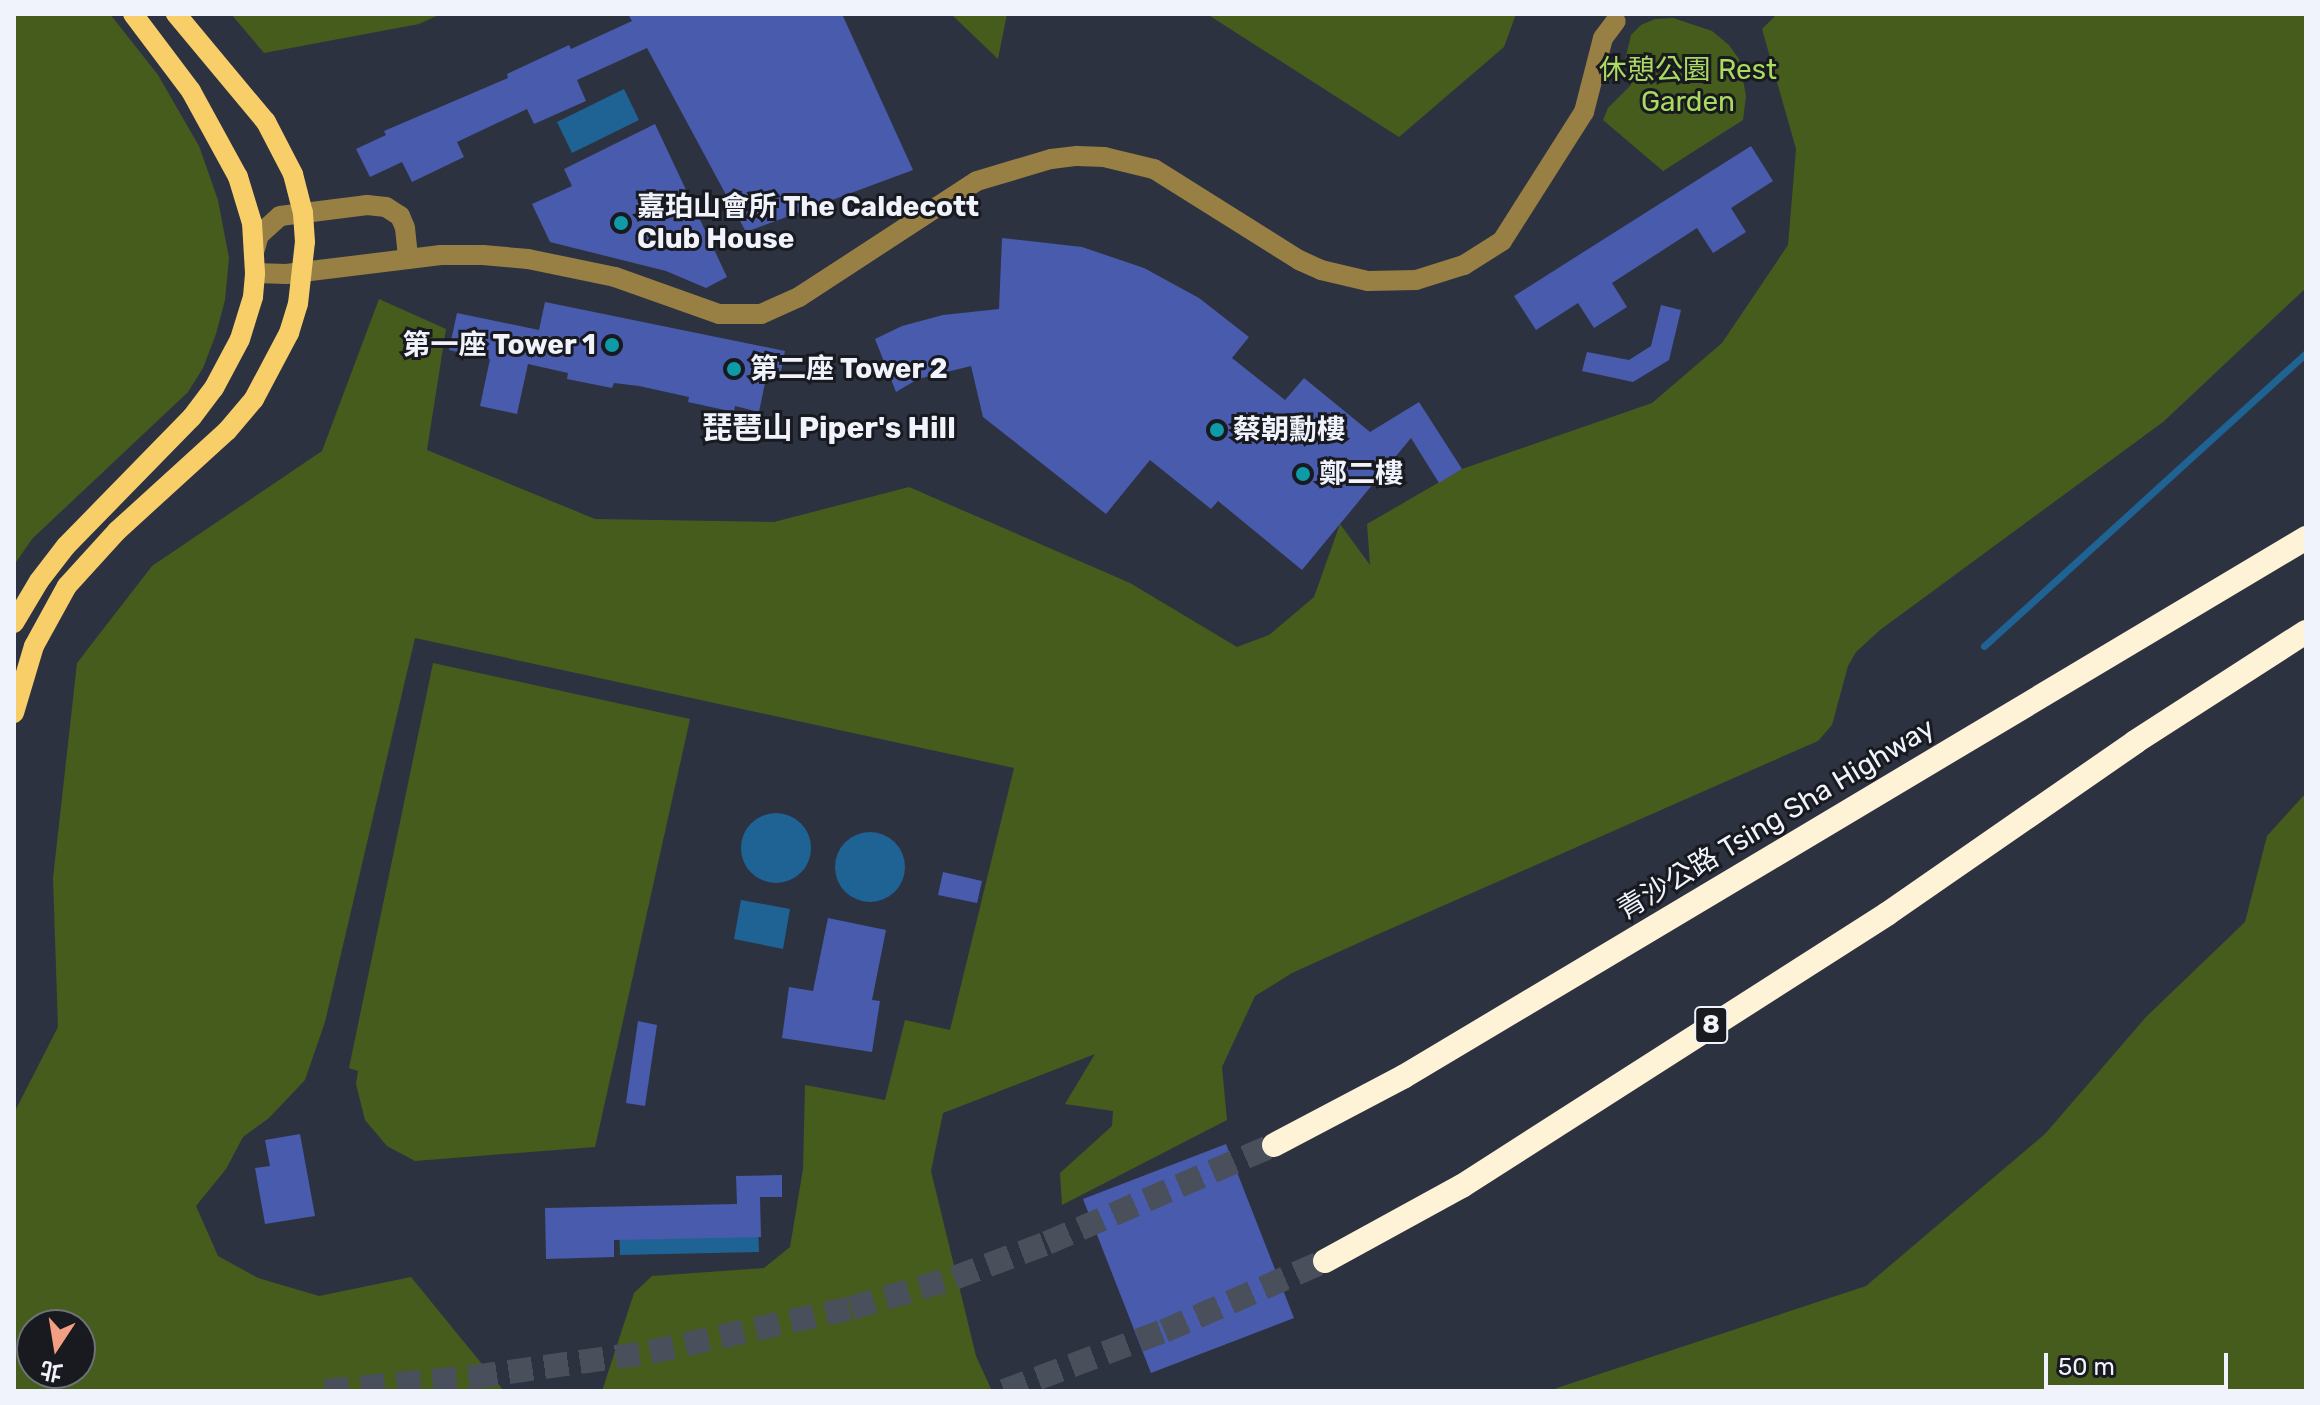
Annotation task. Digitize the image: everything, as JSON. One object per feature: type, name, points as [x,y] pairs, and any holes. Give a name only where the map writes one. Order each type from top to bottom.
[{"type":"highway","name":"青沙公路 Tsing Sha Highway","points":[[1274,1145],[1403,1077],[2306,538]]},
{"type":"highway","name":"8","points":[[1325,1261],[1462,1186],[1887,914],[2135,742],[2306,632]]},
{"type":"main road","points":[[14,623],[39,581],[66,546],[192,417],[214,388],[240,339],[255,273],[255,249],[246,200],[226,150],[191,91],[133,14]]},
{"type":"main road","points":[[14,713],[34,646],[67,586],[117,531],[227,431],[254,399],[289,333],[303,272],[303,213],[293,174],[266,122],[176,14]]},
{"type":"street","points":[[255,273],[303,272],[408,259],[483,255],[528,259],[615,277],[719,314],[761,314],[799,297],[977,181],[1051,159],[1077,156],[1104,157],[1154,169],[1299,260],[1321,270],[1368,281],[1416,280],[1464,265],[1487,253],[1509,232],[1584,112],[1603,38],[1616,21]]},
{"type":"street","points":[[255,249],[268,224],[280,216],[367,205],[386,207],[400,216],[405,228],[408,259]]},
{"type":"green space","points":[[14,14],[110,14],[158,75],[199,146],[218,200],[229,258],[225,300],[216,334],[203,368],[188,392],[32,539],[14,565]]},
{"type":"green space","points":[[231,14],[441,14],[419,24],[264,53]]},
{"type":"green space","points":[[951,14],[1007,14],[998,59]]},
{"type":"green space","points":[[1207,14],[1516,14],[1504,47],[1399,137]]},
{"type":"green space","points":[[1777,14],[2306,14],[2306,288],[2163,422],[1880,630],[1856,652],[1848,666],[1832,725],[1818,741],[1292,973],[1255,996],[1222,1067],[1227,1120],[1062,1205],[1060,1173],[1112,1126],[1113,1111],[1065,1104],[1095,1054],[943,1113],[931,1171],[976,1356],[992,1391],[602,1391],[634,1293],[652,1276],[764,1268],[790,1247],[803,1169],[805,1085],[885,1100],[905,1020],[950,1030],[1014,768],[415,638],[325,1022],[305,1080],[269,1118],[243,1137],[226,1169],[196,1206],[218,1256],[258,1278],[319,1296],[411,1277],[504,1391],[14,1391],[14,1113],[58,1027],[53,878],[77,663],[152,566],[322,451],[379,299],[446,329],[427,450],[595,519],[774,522],[909,487],[1130,583],[1237,647],[1269,635],[1314,597],[1340,524],[1370,565],[1367,524],[1462,469],[1652,403],[1722,343],[1788,245],[1796,149],[1762,29]]},
{"type":"green space","name":"休憩公園 Rest Garden","points":[[1673,18],[1712,31],[1729,45],[1739,59],[1746,96],[1743,120],[1663,171],[1603,120],[1608,108],[1631,85],[1625,60],[1631,35],[1641,25],[1655,19]]},
{"type":"green space","points":[[433,663],[690,719],[595,1147],[415,1161],[387,1146],[365,1120],[356,1084],[358,1071],[349,1068]]},
{"type":"green space","points":[[2306,793],[2306,1391],[1548,1391],[1866,1286],[2045,1134],[2146,1017],[2245,922],[2267,836]]},
{"type":"water","points":[[624,89],[639,120],[572,153],[557,122]]},
{"type":"water","points":[[776,813],[801,823],[811,848],[801,873],[776,883],[751,873],[741,848],[751,823]]},
{"type":"water","points":[[870,832],[895,842],[905,867],[895,892],[870,902],[845,892],[835,867],[845,842]]},
{"type":"water","points":[[741,900],[790,909],[783,949],[734,939]]},
{"type":"water","points":[[758,1224],[759,1252],[620,1255],[619,1227]]},
{"type":"building","points":[[628,14],[842,14],[913,170],[746,232],[647,48],[577,80],[586,101],[534,124],[527,109],[457,142],[464,157],[412,182],[402,162],[370,177],[356,149],[386,135],[384,131],[508,78],[507,74],[569,45],[571,49],[632,21]]},
{"type":"building","name":"嘉珀山會所 The Caldecott Club House","points":[[655,124],[727,277],[706,288],[666,271],[550,242],[532,204],[572,186],[564,169]]},
{"type":"building","points":[[1751,146],[1773,181],[1731,208],[1746,232],[1713,253],[1697,228],[1612,283],[1627,307],[1594,328],[1578,303],[1536,330],[1514,296]]},
{"type":"building","points":[[1002,238],[1082,247],[1144,268],[1199,298],[1249,337],[1232,358],[1285,400],[1304,378],[1370,432],[1419,402],[1462,469],[1439,483],[1411,438],[1302,570],[1218,501],[1211,509],[1150,460],[1106,514],[983,417],[971,366],[918,379],[896,392],[875,339],[902,326],[943,315],[999,309]]},
{"type":"building","points":[[545,302],[785,351],[779,381],[766,378],[759,412],[735,406],[734,412],[688,402],[689,397],[639,386],[614,383],[612,388],[567,379],[568,373],[528,364],[517,414],[480,406],[490,359],[449,350],[457,313],[539,330]]},
{"type":"building","points":[[1661,305],[1681,310],[1669,360],[1633,382],[1582,371],[1587,352],[1629,360],[1651,346]]},
{"type":"building","points":[[943,872],[982,881],[977,903],[938,895]]},
{"type":"building","points":[[828,918],[886,930],[872,1000],[880,1001],[872,1052],[782,1038],[789,987],[813,991]]},
{"type":"building","points":[[638,1021],[657,1025],[645,1106],[626,1103]]},
{"type":"building","points":[[300,1134],[315,1216],[265,1224],[255,1168],[270,1166],[265,1140]]},
{"type":"building","points":[[1226,1144],[1294,1318],[1151,1373],[1083,1199]]},
{"type":"building","points":[[782,1175],[782,1197],[760,1197],[761,1237],[614,1240],[614,1257],[546,1259],[545,1208],[737,1204],[736,1176]]},
{"type":"waterway","points":[[1984,646],[2306,353]]},
{"type":"tunnel","points":[[325,1391],[473,1377],[650,1352],[851,1308],[954,1278],[1047,1243],[1274,1145]]},
{"type":"tunnel","points":[[1004,1391],[1164,1331],[1325,1261]]},
{"type":"place","name":"嘉珀山會所 The Caldecott Club House","points":[[621,223]]},
{"type":"place","name":"第一座 Tower 1","points":[[612,345]]},
{"type":"place","name":"第二座 Tower 2","points":[[734,369]]},
{"type":"place","name":"蔡朝勳樓","points":[[1217,430]]},
{"type":"place","name":"鄭二樓","points":[[1303,474]]},
{"type":"district","name":"琵琶山 Piper's Hill","points":[[829,428]]}]
